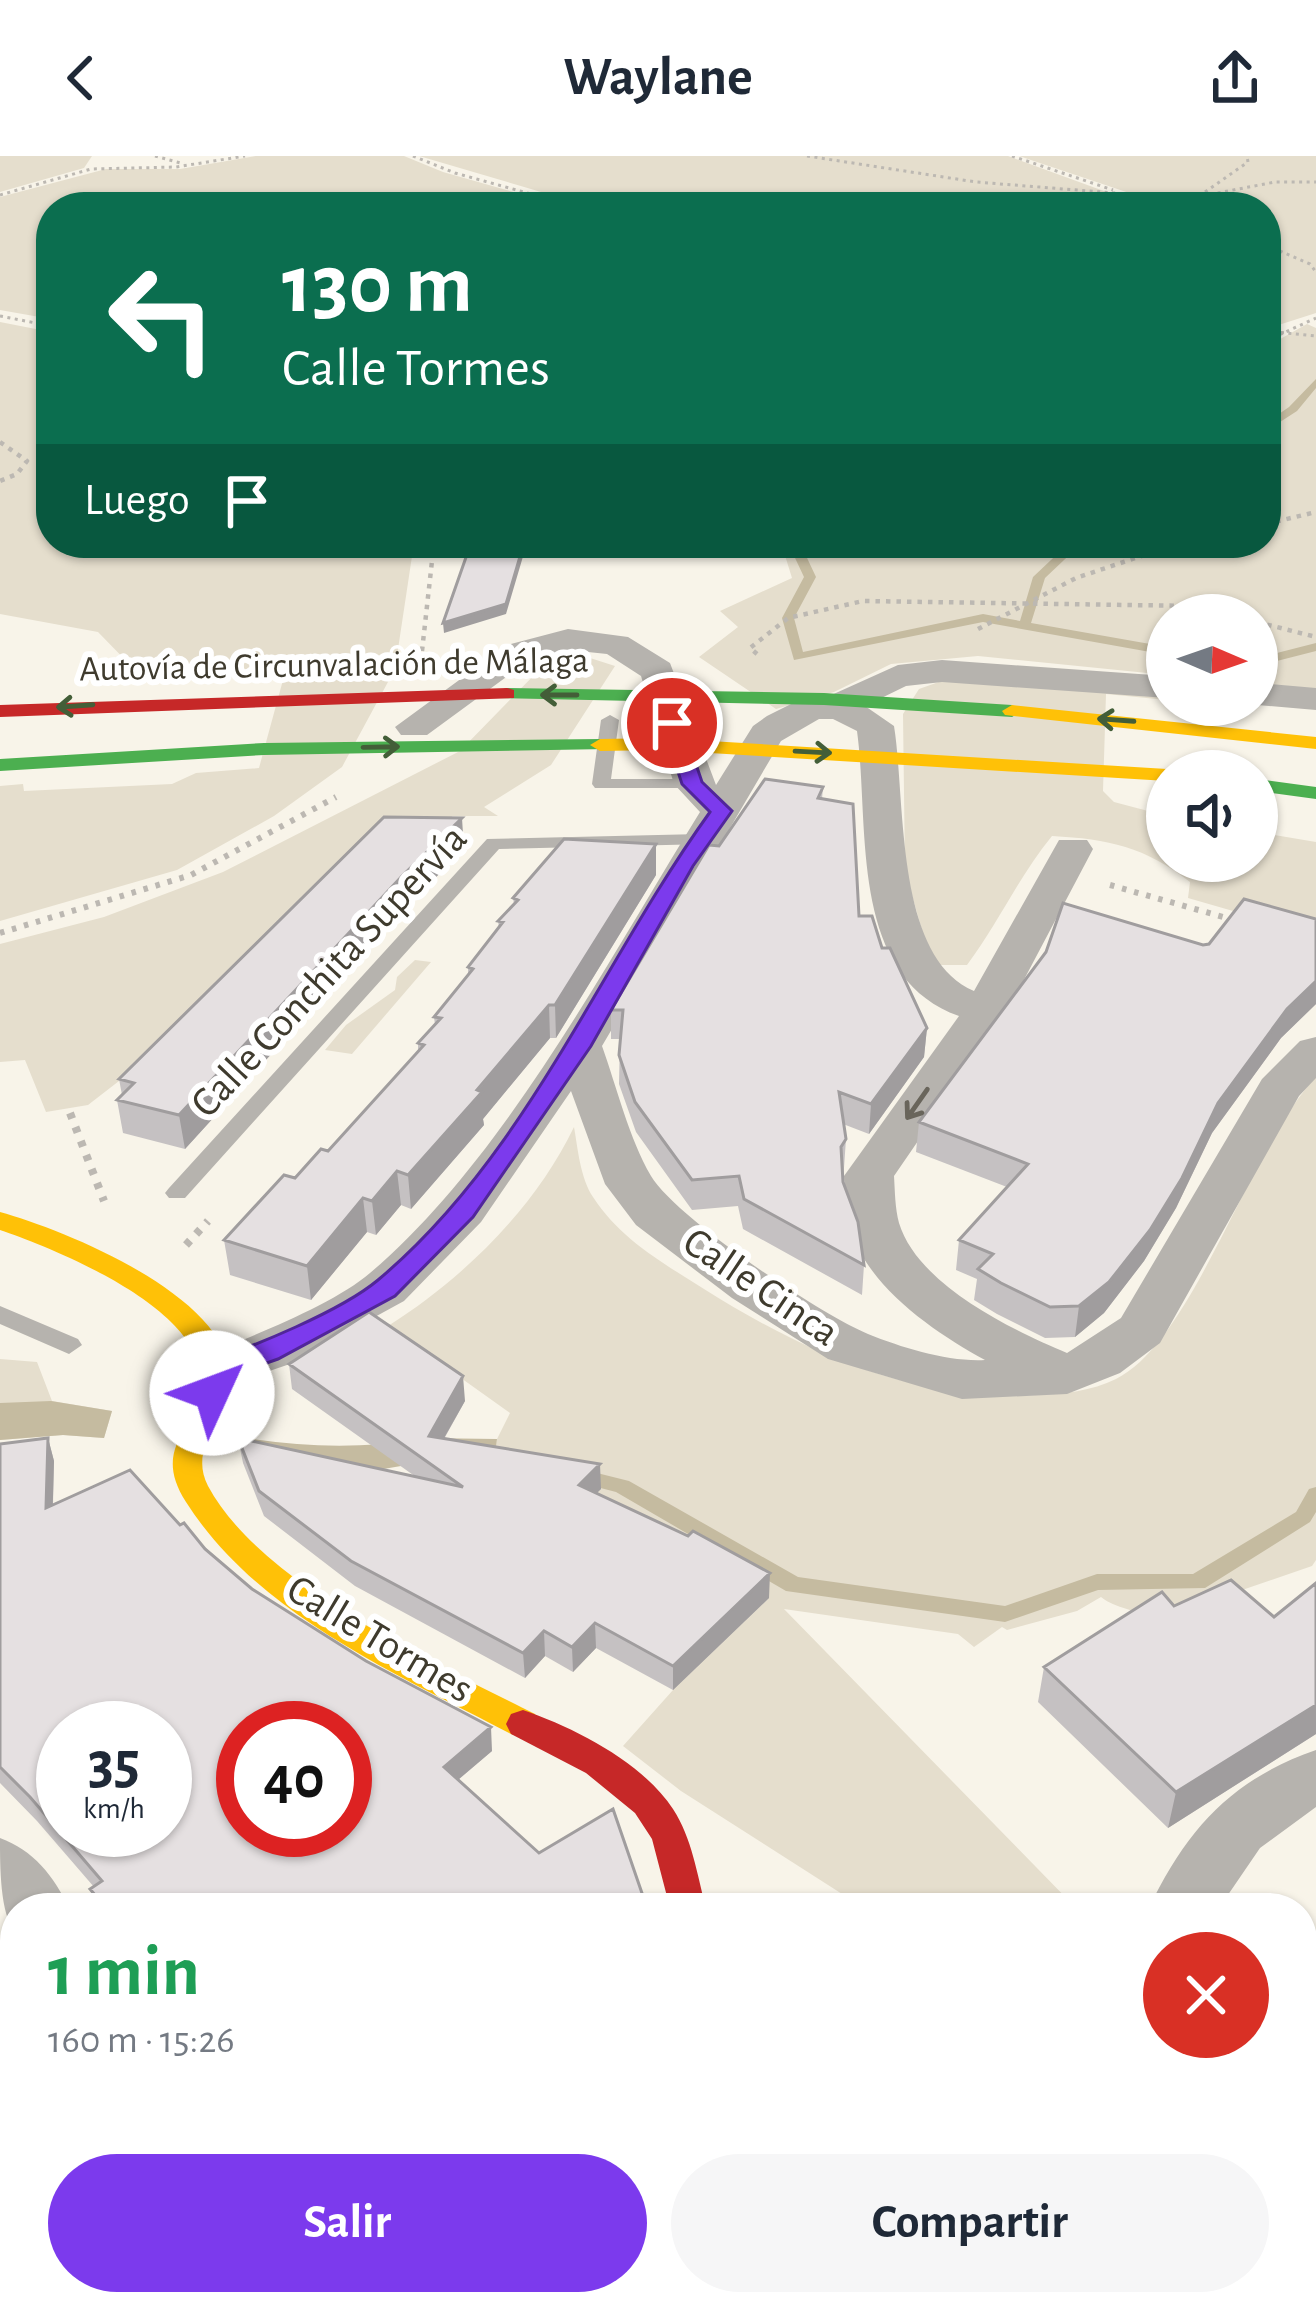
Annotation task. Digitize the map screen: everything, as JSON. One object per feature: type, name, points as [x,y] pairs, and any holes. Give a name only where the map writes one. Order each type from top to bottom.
[{"type":"main road","name":"Autovía de Circunvalación de Málaga","points":[[0,711],[276,698],[675,696],[1143,722],[1316,743]]},
{"type":"main road","name":"Autovía de Circunvalación de Málaga","points":[[0,765],[264,749],[660,743],[1146,774]]},
{"type":"main road","points":[[1278,788],[1316,793]]},
{"type":"main road","points":[[0,1221],[78,1250],[161,1302],[205,1341],[216,1370]]},
{"type":"main road","name":"Calle Tormes","points":[[216,1370],[212,1393],[190,1431],[185,1452],[192,1488],[205,1512],[321,1614],[601,1766],[660,1816],[683,1893]]},
{"type":"street","points":[[414,727],[520,652],[568,639],[616,644],[657,671],[815,709],[856,713],[875,726],[884,784],[886,868],[907,944],[937,989],[986,1010]]},
{"type":"street","points":[[657,671],[692,833]]},
{"type":"street","points":[[216,1370],[268,1352],[385,1289],[464,1211],[579,1046],[692,833],[766,734],[898,676],[942,671],[1146,686]]},
{"type":"street","points":[[1278,696],[1316,699]]},
{"type":"street","points":[[1067,860],[986,1010],[869,1176],[874,1229],[922,1295],[998,1346],[1067,1375]]},
{"type":"street","name":"Calle Cinca","points":[[579,1046],[601,1116],[631,1184],[654,1214],[751,1286],[848,1346],[962,1380],[1067,1375],[1101,1360],[1141,1330],[1279,1090],[1316,1051]]},
{"type":"street","points":[[1191,1893],[1204,1865],[1242,1821],[1272,1796],[1316,1777]]},
{"type":"street","points":[[0,1867],[22,1893]]},
{"type":"lane","points":[[610,721],[602,784],[692,833]]},
{"type":"lane","name":"Calle Conchita Supervía","points":[[177,1193],[494,843],[692,833]]},
{"type":"lane","points":[[560,861],[621,864]]},
{"type":"lane","points":[[0,1314],[68,1345]]},
{"type":"path","points":[[91,169],[100,156]]},
{"type":"path","points":[[155,156],[191,166]]},
{"type":"path","points":[[0,195],[91,169],[191,166],[245,156]]},
{"type":"path","points":[[413,156],[524,192]]},
{"type":"path","points":[[807,156],[976,182],[1102,192]]},
{"type":"path","points":[[1012,156],[1121,192]]},
{"type":"path","points":[[1203,192],[1248,162],[1247,156]]},
{"type":"path","points":[[1216,192],[1275,182],[1316,182]]},
{"type":"path","points":[[1281,251],[1310,264],[1316,272]]},
{"type":"path","points":[[1283,332],[1316,318],[1316,305]]},
{"type":"path","points":[[0,316],[36,323]]},
{"type":"path","points":[[1283,332],[1316,336]]},
{"type":"path","points":[[0,442],[28,461],[17,474],[0,481]]},
{"type":"path","points":[[1281,520],[1316,512]]},
{"type":"path","points":[[942,671],[966,635],[1076,578],[1135,558]]},
{"type":"path","points":[[815,709],[750,648],[788,618],[863,601],[1146,606]]},
{"type":"path","points":[[1278,627],[1316,637]]},
{"type":"path","points":[[1067,860],[1252,926]]},
{"type":"path","points":[[70,1113],[110,1218]]},
{"type":"shaded area","points":[[0,156],[92,156],[84,168],[0,192]]},
{"type":"shaded area","points":[[256,156],[404,156],[513,192],[36,192],[36,316],[0,310],[0,197],[106,169],[180,169]]},
{"type":"shaded area","points":[[419,156],[1008,156],[1107,192],[541,192]]},
{"type":"shaded area","points":[[1019,156],[1316,156],[1316,313],[1281,324],[1281,192],[1126,192]]},
{"type":"shaded area","points":[[0,322],[36,329],[36,558],[412,558],[395,669],[342,767],[274,816],[177,870],[0,921],[0,786],[23,784],[24,791],[172,784],[196,773],[259,768],[286,669],[137,672],[98,632],[0,614]]},
{"type":"shaded area","points":[[1307,324],[1316,328],[1316,691],[1278,688],[1278,594],[1146,594],[1146,673],[978,656],[891,664],[834,692],[776,709],[699,657],[738,627],[720,611],[792,578],[786,558],[1281,558],[1281,339]]},
{"type":"shaded area","points":[[587,657],[615,666],[551,765],[484,807],[498,816],[452,816],[450,825],[88,1105],[46,1112],[25,1060],[0,1062],[0,944],[104,917],[223,872],[460,751],[540,669]]},
{"type":"shaded area","points":[[950,678],[1146,694],[1146,698],[1106,694],[1103,791],[1114,802],[1146,810],[1146,855],[1109,843],[1052,836],[967,965],[940,965],[928,951],[905,871],[903,714],[919,689]]},
{"type":"shaded area","points":[[1278,836],[1316,842],[1316,935],[1188,898],[1190,882],[1278,882]]},
{"type":"shaded area","points":[[415,960],[431,962],[352,1054],[325,1050],[346,1025],[395,990],[397,977]]},
{"type":"shaded area","points":[[1316,1077],[1316,1560],[1312,1566],[1149,1622],[1101,1597],[1077,1611],[1007,1630],[1002,1627],[974,1647],[958,1634],[784,1609],[1061,1893],[841,1893],[681,1791],[623,1746],[673,1690],[493,1471],[497,1439],[510,1413],[388,1326],[444,1286],[495,1239],[539,1186],[574,1127],[589,1189],[629,1238],[782,1334],[862,1369],[947,1390],[991,1395],[1077,1391],[1116,1379],[1144,1357],[1171,1325],[1291,1109]]},
{"type":"shaded area","points":[[0,1359],[37,1362],[52,1401],[112,1411],[104,1438],[63,1435],[0,1440]]},
{"type":"shaded area","points":[[51,1401],[112,1411],[104,1438],[63,1435],[0,1440],[0,1403]]},
{"type":"shaded area","points":[[422,1438],[497,1439],[493,1471],[401,1466],[319,1480],[243,1463],[252,1439],[337,1446]]},
{"type":"building","points":[[466,558],[520,558],[506,604],[443,623]]},
{"type":"building","points":[[765,779],[823,787],[818,798],[853,804],[859,916],[872,916],[882,948],[890,948],[927,1028],[871,1104],[839,1092],[846,1139],[841,1147],[843,1182],[858,1222],[864,1265],[744,1199],[739,1176],[692,1180],[635,1102],[619,1055],[623,1010],[611,1010],[709,845],[719,846]]},
{"type":"building","points":[[384,817],[462,818],[179,1115],[117,1100],[134,1083],[119,1079]]},
{"type":"building","points":[[564,839],[656,844],[555,1005],[549,1005],[477,1090],[482,1092],[408,1175],[397,1171],[372,1201],[363,1198],[307,1266],[224,1240],[284,1175],[295,1178],[321,1149],[328,1151],[424,1045],[418,1043],[441,1018],[434,1017],[473,969],[468,967],[518,900],[513,898]]},
{"type":"building","points":[[1244,899],[1316,919],[1316,981],[1287,1009],[1218,1103],[1182,1178],[1150,1230],[1109,1282],[1079,1306],[1050,1307],[978,1269],[993,1254],[959,1240],[1028,1164],[919,1122],[1046,952],[1063,903],[1203,945],[1209,944]]},
{"type":"building","points":[[369,1312],[463,1376],[429,1436],[600,1464],[579,1485],[688,1536],[693,1531],[770,1573],[673,1666],[595,1623],[572,1647],[544,1631],[523,1653],[351,1561],[259,1491],[238,1438],[463,1487],[289,1364]]},
{"type":"building","points":[[48,1438],[46,1508],[130,1470],[180,1525],[184,1523],[205,1549],[252,1589],[366,1661],[491,1727],[444,1767],[539,1853],[613,1809],[642,1893],[93,1893],[90,1889],[102,1881],[81,1857],[192,1857],[192,1701],[36,1701],[36,1804],[0,1767],[0,1444]]},
{"type":"building","points":[[1231,1580],[1274,1617],[1316,1583],[1316,1705],[1176,1792],[1044,1667],[1162,1592],[1174,1606]]},
{"type":"waterway","points":[[1281,417],[1316,382]]},
{"type":"waterway","points":[[801,558],[810,577],[788,618],[798,657],[983,618],[1146,647]]},
{"type":"waterway","points":[[1025,623],[1039,577],[1060,558]]},
{"type":"waterway","points":[[1278,657],[1316,647]]},
{"type":"waterway","points":[[577,1475],[622,1486],[794,1585],[1005,1614],[1097,1582],[1197,1582],[1303,1517],[1316,1494]]},
{"type":"traffic: fast","points":[[507,694],[824,699],[1012,711]]},
{"type":"traffic: fast","points":[[0,765],[264,749],[600,745]]},
{"type":"traffic: fast","points":[[1278,788],[1316,793]]},
{"type":"traffic: slow","points":[[1012,711],[1316,743]]},
{"type":"traffic: slow","points":[[600,745],[660,744],[1146,774]]},
{"type":"traffic: slow","points":[[0,1221],[96,1260],[168,1304],[195,1329],[212,1356],[215,1383],[188,1449],[189,1477],[221,1528],[256,1562],[343,1625],[523,1724]]},
{"type":"traffic: jam","points":[[0,711],[507,694]]},
{"type":"traffic: jam","points":[[523,1724],[598,1763],[648,1803],[670,1839],[684,1893]]},
{"type":"route","points":[[212,1393],[216,1370],[268,1352],[385,1289],[464,1211],[579,1046],[683,866],[722,811],[693,784],[672,723]]}]
